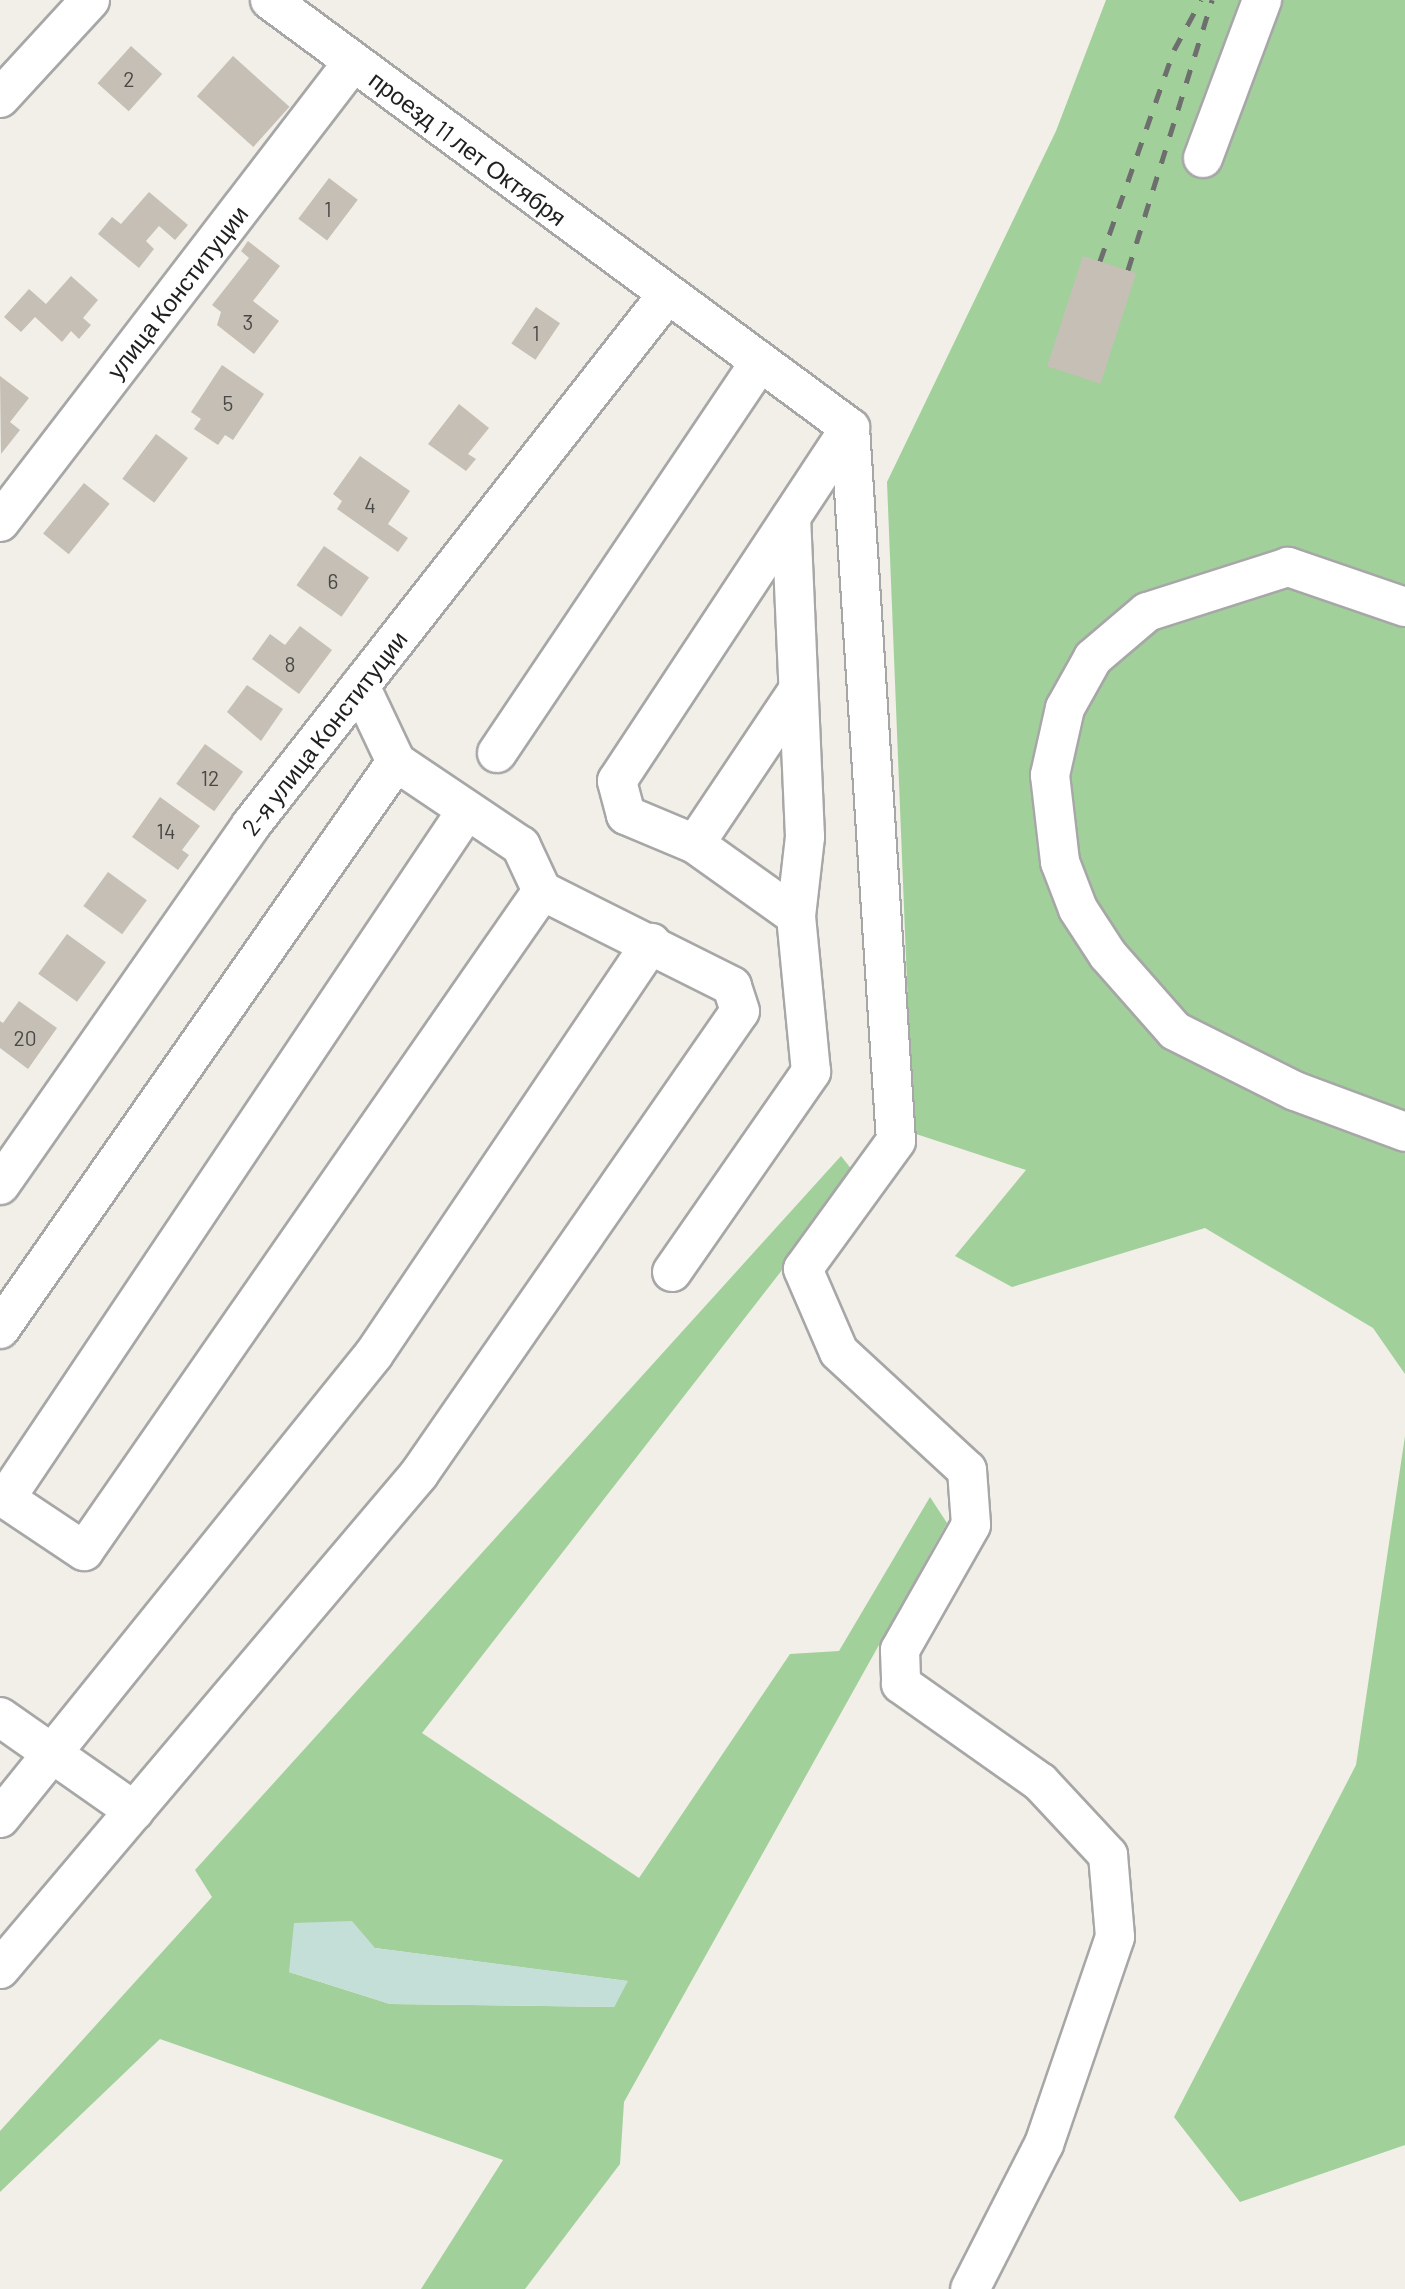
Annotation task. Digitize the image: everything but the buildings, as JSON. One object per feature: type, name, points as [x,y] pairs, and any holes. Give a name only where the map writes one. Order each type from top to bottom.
[{"type":"street","points":[[0,98],[90,0]]},
{"type":"street","points":[[1203,158],[1262,0]]},
{"type":"street","name":"проезд 11 лет Октября","points":[[279,3],[353,62],[850,428]]},
{"type":"street","name":"улица Конституции","points":[[0,522],[353,62]]},
{"type":"street","name":"2-я улица Конституции","points":[[0,1185],[251,825],[667,295]]},
{"type":"street","points":[[497,753],[760,362]]},
{"type":"street","points":[[796,916],[695,845],[626,815],[617,781],[850,428]]},
{"type":"street","points":[[850,428],[896,1141],[803,1269],[839,1352],[967,1470],[971,1525],[900,1650],[901,1684],[1040,1783],[1108,1855],[1115,1937],[1044,2144],[970,2289]]},
{"type":"street","points":[[672,1272],[811,1072],[796,916],[805,838],[791,517]]},
{"type":"street","points":[[1405,607],[1288,567],[1147,612],[1093,658],[1065,708],[1050,775],[1060,862],[1078,909],[1108,955],[1175,1031],[1295,1091],[1405,1132]]},
{"type":"street","points":[[0,1969],[419,1474],[740,1011],[732,986],[542,891],[521,846],[396,762],[360,686]]},
{"type":"street","points":[[695,845],[798,690]]},
{"type":"street","points":[[0,1329],[396,762]]},
{"type":"street","points":[[467,810],[3,1497],[84,1551],[542,891]]},
{"type":"street","points":[[0,1818],[374,1354],[650,943]]},
{"type":"street","points":[[0,1717],[134,1811]]},
{"type":"green space","points":[[1106,0],[1405,0],[1405,1374],[1373,1328],[1205,1228],[1012,1287],[955,1256],[1026,1170],[913,1133],[887,482],[1056,131]]},
{"type":"green space","points":[[841,1156],[856,1175],[422,1733],[639,1878],[790,1654],[839,1651],[930,1497],[947,1523],[624,2102],[620,2164],[525,2289],[421,2289],[503,2160],[160,2039],[0,2192],[0,2131],[212,1897],[195,1870]],"holes":[[[375,1948],[627,1981],[614,2007],[390,2004],[289,1972]]]},
{"type":"green space","points":[[1405,1436],[1405,2145],[1240,2202],[1174,2117],[1356,1765]]},
{"type":"shaded area","points":[[352,1921],[375,1948],[628,1981],[614,2007],[390,2004],[289,1972],[294,1923]]},
{"type":"railway","points":[[1100,261],[1174,50],[1201,0]]},
{"type":"railway","points":[[1128,270],[1212,0]]}]
